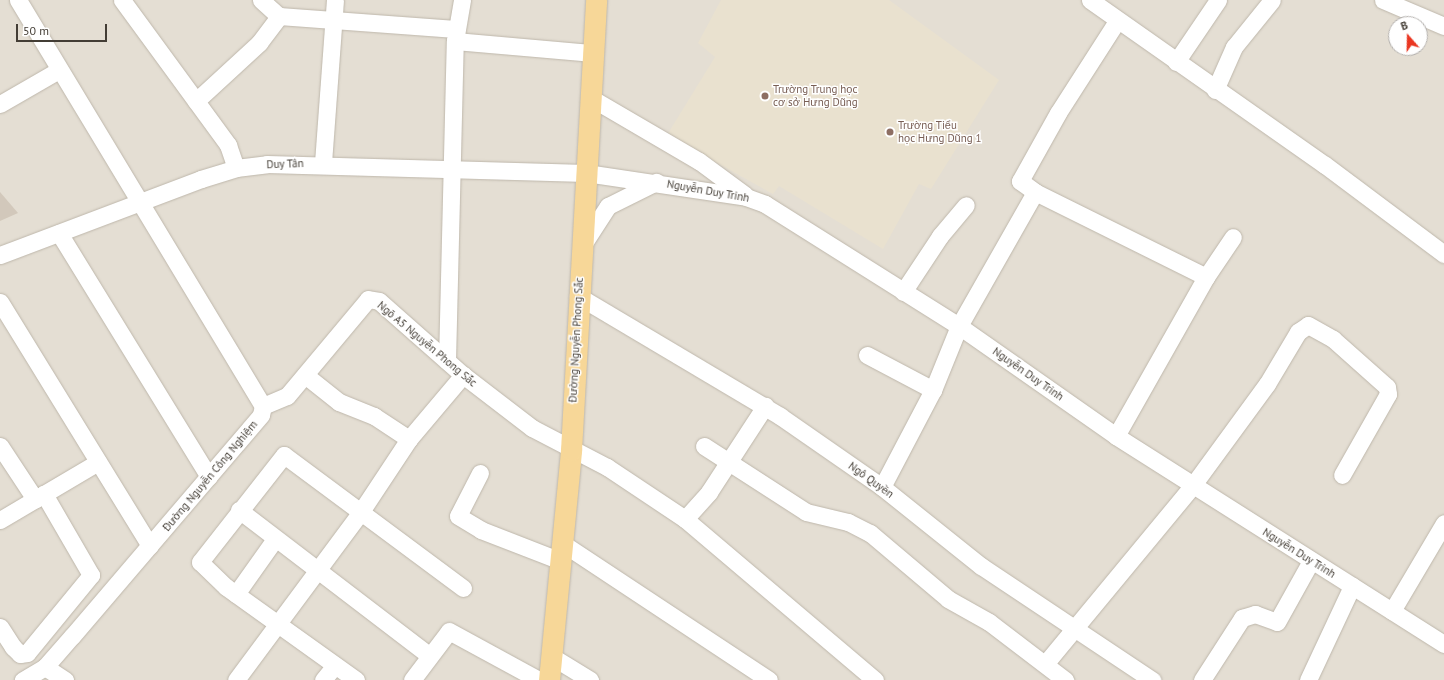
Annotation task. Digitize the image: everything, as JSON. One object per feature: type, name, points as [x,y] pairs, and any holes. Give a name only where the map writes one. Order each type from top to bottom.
[{"type":"main road","name":"Đường Nguyễn Phong Sắc","points":[[549,680],[571,450],[578,296],[596,0]]},
{"type":"street","points":[[18,0],[59,70],[142,202],[263,406]]},
{"type":"street","points":[[122,0],[228,145],[236,168]]},
{"type":"street","points":[[261,0],[279,16],[334,20],[593,53]]},
{"type":"street","points":[[323,163],[335,0]]},
{"type":"street","points":[[447,361],[454,170],[455,35],[462,0]]},
{"type":"street","points":[[1090,0],[1117,21],[1215,90],[1325,165],[1444,254]]},
{"type":"street","points":[[1176,62],[1218,0]]},
{"type":"street","points":[[1215,90],[1234,47],[1272,0]]},
{"type":"street","points":[[1383,0],[1408,6],[1444,26]]},
{"type":"street","points":[[196,101],[258,43],[279,16]]},
{"type":"street","points":[[1117,21],[1058,113],[1020,181],[1035,192],[1206,277]]},
{"type":"street","points":[[0,104],[59,70]]},
{"type":"street","points":[[591,98],[699,161],[746,197]]},
{"type":"street","name":"Duy Tân","points":[[0,254],[236,168],[323,163],[454,170],[586,173]]},
{"type":"street","name":"Nguyễn Duy Trinh","points":[[586,173],[656,182],[746,197],[765,204],[959,326],[1116,436],[1311,561],[1443,642]]},
{"type":"street","points":[[581,248],[608,206],[656,182]]},
{"type":"street","points":[[882,487],[933,390],[959,326],[1035,192]]},
{"type":"street","points":[[903,292],[940,236],[966,205]]},
{"type":"street","points":[[59,233],[208,477]]},
{"type":"street","points":[[1116,436],[1206,277],[1233,236]]},
{"type":"street","name":"Ngô Quyền","points":[[578,296],[765,406],[882,487],[981,566],[1152,680]]},
{"type":"street","name":"Ngõ A5 Nguyễn Phong Sắc","points":[[263,406],[287,396],[368,300],[379,301],[463,375],[532,428],[571,450],[607,467],[685,519],[875,680]]},
{"type":"street","points":[[0,302],[150,546]]},
{"type":"street","points":[[1045,664],[1193,485],[1267,384],[1298,332],[1308,325],[1333,339],[1387,387],[1388,394],[1342,475]]},
{"type":"street","points":[[867,355],[933,390]]},
{"type":"street","points":[[305,375],[339,402],[374,416],[410,439]]},
{"type":"street","points":[[236,680],[360,513],[410,439],[463,375]]},
{"type":"street","name":"Đường Nguyễn Công Nghiệm","points":[[23,680],[45,667],[261,415],[263,406]]},
{"type":"street","points":[[685,519],[729,463],[765,406]]},
{"type":"street","points":[[0,446],[40,497],[91,569],[87,582],[27,653],[20,654],[0,627]]},
{"type":"street","points":[[704,446],[806,512],[848,522],[870,533],[948,599],[989,622],[1065,680]]},
{"type":"street","points":[[356,680],[236,594],[202,568],[200,562],[239,510],[284,455],[360,513],[463,588]]},
{"type":"street","points":[[0,520],[98,462]]},
{"type":"street","points":[[480,473],[458,516],[481,530],[561,552],[769,680]]},
{"type":"street","points":[[239,510],[430,656]]},
{"type":"street","points":[[1392,611],[1444,523]]},
{"type":"street","points":[[236,594],[275,539]]},
{"type":"street","points":[[1202,680],[1242,618],[1255,614],[1277,622],[1311,561]]},
{"type":"street","points":[[1308,680],[1352,586]]},
{"type":"street","points":[[55,620],[72,636]]},
{"type":"street","points":[[412,680],[449,632],[539,680]]},
{"type":"street","points":[[551,656],[590,680]]},
{"type":"street","points":[[323,680],[335,664]]},
{"type":"street","points":[[45,667],[65,680]]},
{"type":"shaded area","points":[[0,0],[1444,0],[1444,680],[0,680]]},
{"type":"shaded area","points":[[721,0],[889,0],[999,80],[931,189],[919,184],[883,249],[779,186],[773,194],[667,135],[715,57],[698,43]]},
{"type":"building","points":[[0,192],[18,213],[0,221]]},
{"type":"place","name":"Trường Trung học cơ sở Hưng Dũng","points":[[765,96]]},
{"type":"place","name":"Trường Tiểu học Hưng Dũng 1","points":[[890,132]]}]
